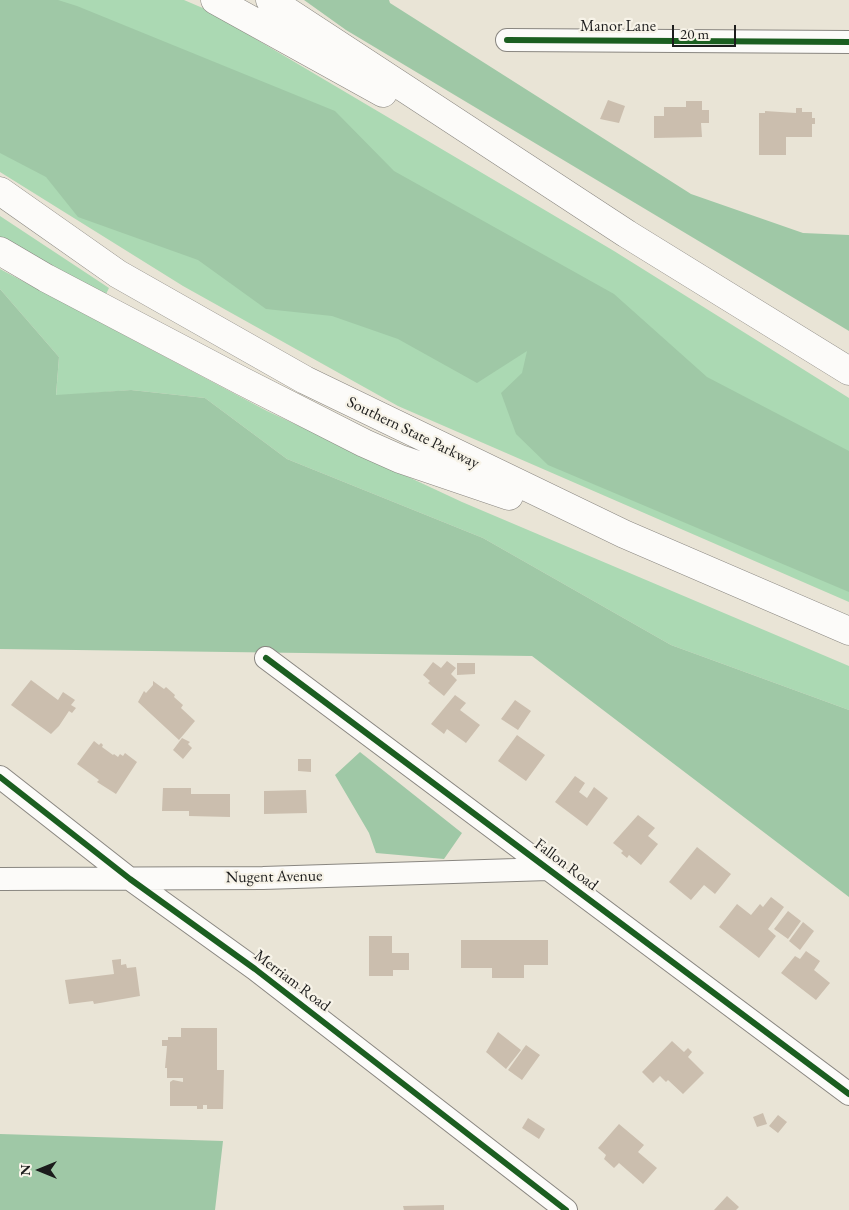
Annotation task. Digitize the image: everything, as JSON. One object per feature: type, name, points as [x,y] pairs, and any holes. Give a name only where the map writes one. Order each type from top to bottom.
[{"type":"highway","points":[[215,0],[333,64],[627,234]]},
{"type":"highway","points":[[270,0],[627,234],[849,371]]},
{"type":"highway","name":"Southern State Parkway","points":[[0,191],[118,274],[236,343],[374,416],[624,534],[849,631]]},
{"type":"highway","points":[[0,251],[46,278],[242,381],[400,459],[624,534]]},
{"type":"street","name":"Manor Lane","points":[[507,40],[849,42]]},
{"type":"street","name":"Fallon Road","points":[[266,658],[849,1094]]},
{"type":"street","name":"Merriam Road","points":[[0,777],[130,879],[255,969],[566,1210]]},
{"type":"street","name":"Nugent Avenue","points":[[0,879],[263,878],[548,869]]},
{"type":"green space","points":[[0,0],[184,0],[205,9],[614,251],[849,398],[849,602],[398,406],[183,286],[0,172]]},
{"type":"green space","points":[[0,0],[58,0],[77,6],[335,111],[394,171],[614,294],[707,377],[849,451],[849,592],[548,465],[516,434],[501,393],[522,373],[527,351],[477,383],[398,339],[332,316],[266,309],[198,260],[78,217],[46,177],[0,153]]},
{"type":"green space","points":[[304,0],[389,0],[390,3],[691,194],[803,233],[849,235],[849,331],[346,30]]},
{"type":"green space","points":[[0,216],[109,288],[106,294],[0,238]]},
{"type":"green space","points":[[0,269],[267,411],[462,502],[849,666],[849,710],[671,645],[483,538],[287,459],[205,398],[131,390],[56,396],[59,357],[0,289]]},
{"type":"green space","points":[[0,289],[59,357],[56,395],[131,390],[205,398],[287,459],[483,538],[671,645],[849,710],[849,897],[532,656],[0,649]]},
{"type":"green space","points":[[360,752],[462,833],[444,859],[376,853],[369,833],[335,775]]},
{"type":"green space","points":[[0,1134],[223,1141],[215,1210],[0,1210]]},
{"type":"building","points":[[608,100],[625,106],[619,123],[600,119]]},
{"type":"building","points":[[686,101],[702,101],[702,110],[709,110],[709,123],[701,123],[702,137],[654,138],[654,116],[664,116],[664,107],[686,107]]},
{"type":"building","points":[[796,108],[802,108],[802,112],[812,112],[815,124],[812,124],[812,137],[786,137],[786,155],[759,155],[759,113],[765,113],[765,111],[796,113]]},
{"type":"building","points":[[447,661],[456,668],[451,674],[457,680],[444,696],[428,683],[430,681],[423,675],[433,662],[441,668]]},
{"type":"building","points":[[457,663],[475,663],[475,674],[457,675]]},
{"type":"building","points":[[31,680],[58,700],[63,692],[75,700],[71,705],[76,708],[72,713],[69,711],[51,734],[11,705]]},
{"type":"building","points":[[153,681],[164,689],[166,687],[175,695],[174,697],[183,705],[181,708],[195,721],[179,740],[138,702],[144,691],[146,693],[153,685]]},
{"type":"building","points":[[455,695],[466,703],[460,710],[480,725],[466,743],[447,729],[444,734],[431,724]]},
{"type":"building","points":[[515,700],[531,711],[518,730],[501,719]]},
{"type":"building","points":[[517,735],[545,755],[526,781],[498,761]]},
{"type":"building","points":[[182,738],[190,742],[188,744],[192,748],[183,759],[173,750]]},
{"type":"building","points":[[94,741],[99,745],[101,743],[102,747],[113,755],[118,757],[120,754],[123,756],[125,753],[137,762],[116,794],[97,782],[99,780],[77,764]]},
{"type":"building","points":[[298,759],[311,759],[311,772],[298,771]]},
{"type":"building","points":[[575,776],[585,783],[579,792],[587,798],[594,787],[608,798],[587,826],[555,802]]},
{"type":"building","points":[[163,788],[191,788],[191,794],[230,794],[230,817],[189,816],[189,811],[162,811]]},
{"type":"building","points":[[306,790],[307,813],[264,814],[264,791]]},
{"type":"building","points":[[638,815],[655,828],[648,836],[658,844],[641,865],[629,855],[627,858],[621,853],[623,851],[613,843]]},
{"type":"building","points":[[697,847],[731,874],[715,894],[704,885],[691,900],[669,882]]},
{"type":"building","points":[[771,897],[784,907],[768,929],[776,936],[759,958],[719,927],[737,904],[751,915],[760,904],[763,907]]},
{"type":"building","points":[[788,911],[801,921],[788,939],[774,929]]},
{"type":"building","points":[[803,922],[814,931],[800,950],[789,941]]},
{"type":"building","points":[[369,936],[392,936],[392,953],[409,953],[409,970],[393,970],[393,976],[369,976]]},
{"type":"building","points":[[461,940],[548,940],[548,965],[524,965],[524,978],[492,978],[492,968],[461,968]]},
{"type":"building","points":[[806,951],[820,961],[814,970],[830,983],[816,1000],[781,973],[795,956],[800,959]]},
{"type":"building","points":[[121,959],[121,965],[126,964],[127,968],[136,967],[140,996],[94,1004],[93,1001],[69,1004],[65,980],[114,974],[112,960]]},
{"type":"building","points":[[181,1028],[217,1028],[217,1070],[224,1070],[223,1109],[207,1109],[207,1105],[203,1105],[203,1109],[197,1109],[197,1106],[170,1106],[170,1082],[173,1080],[183,1082],[183,1078],[167,1078],[167,1068],[165,1068],[167,1046],[162,1046],[162,1040],[168,1040],[168,1037],[181,1037]]},
{"type":"building","points":[[498,1032],[521,1050],[506,1069],[486,1052]]},
{"type":"building","points":[[672,1041],[684,1052],[688,1048],[692,1052],[688,1057],[704,1073],[683,1094],[668,1080],[666,1082],[660,1076],[653,1083],[642,1072]]},
{"type":"building","points":[[526,1045],[540,1055],[522,1080],[508,1070]]},
{"type":"building","points":[[763,1113],[767,1124],[757,1127],[753,1117]]},
{"type":"building","points":[[778,1115],[787,1122],[778,1133],[769,1126]]},
{"type":"building","points":[[528,1118],[545,1129],[539,1139],[522,1128]]},
{"type":"building","points":[[619,1124],[644,1145],[638,1152],[657,1168],[643,1184],[619,1163],[614,1168],[604,1159],[606,1155],[598,1148]]},
{"type":"building","points":[[727,1196],[739,1207],[736,1210],[714,1210]]},
{"type":"building","points":[[444,1205],[444,1210],[404,1210],[403,1206]]},
{"type":"cycle path","points":[[507,40],[849,42]]},
{"type":"cycle path","points":[[266,658],[849,1094]]},
{"type":"cycle path","points":[[0,777],[130,879],[255,969],[566,1210]]}]
